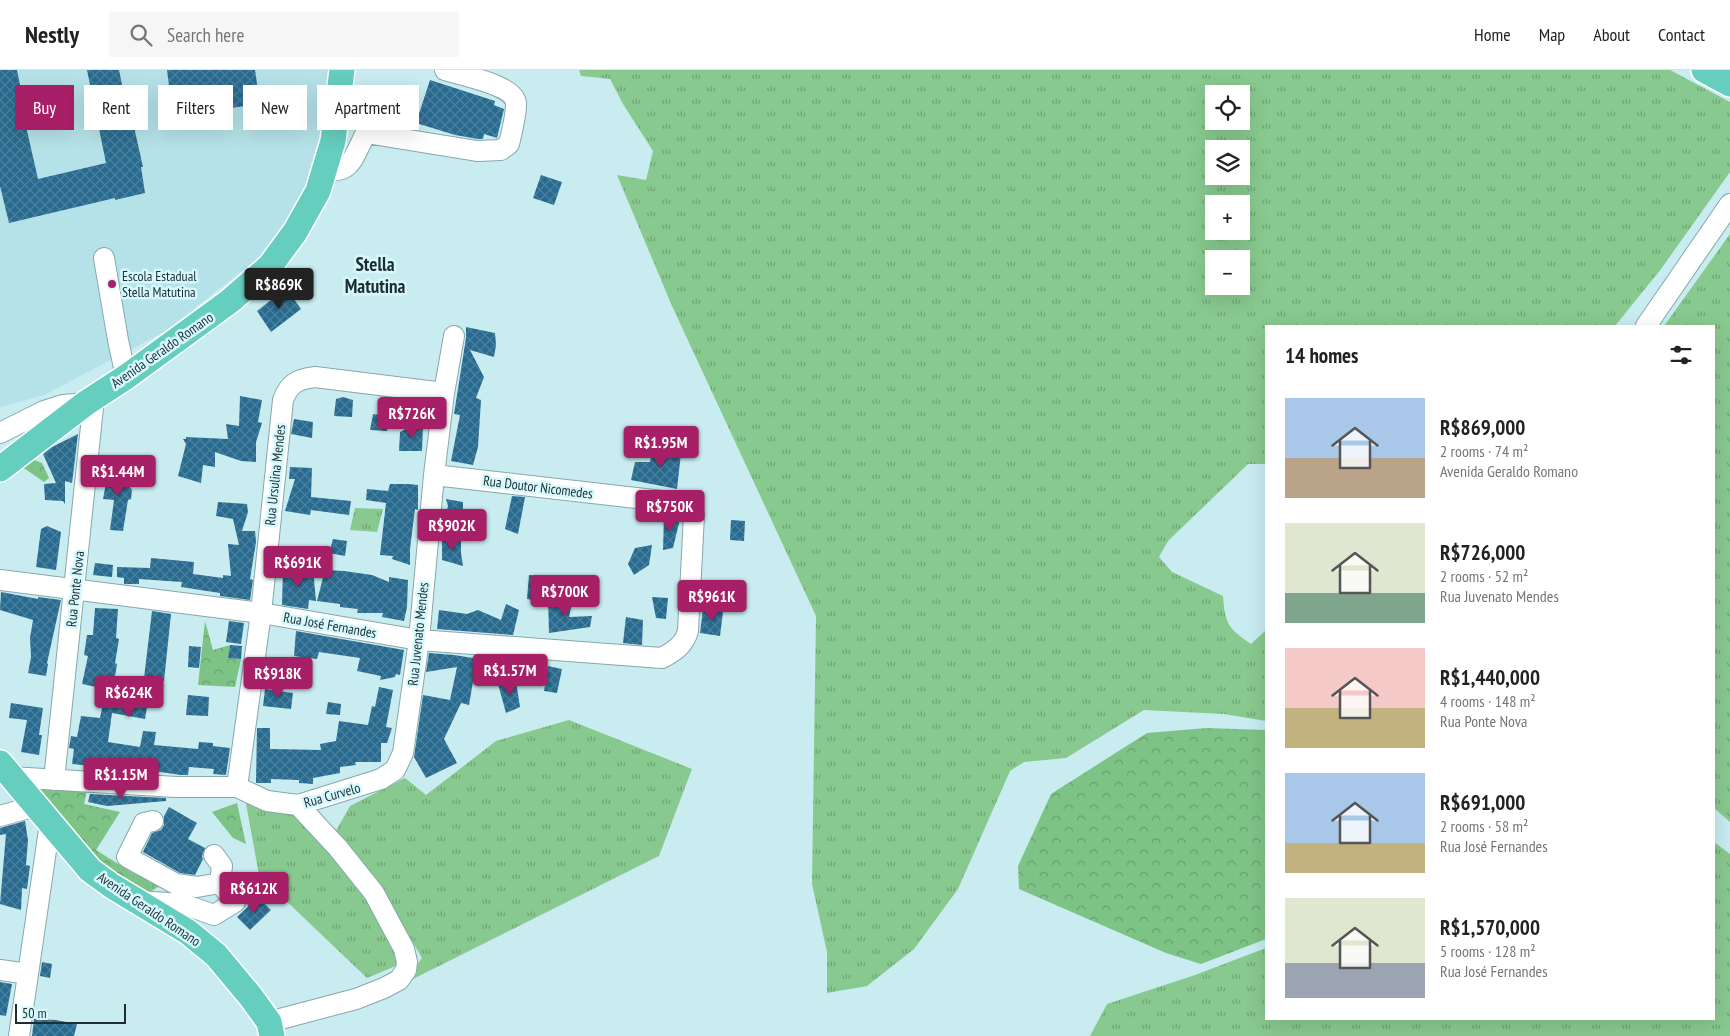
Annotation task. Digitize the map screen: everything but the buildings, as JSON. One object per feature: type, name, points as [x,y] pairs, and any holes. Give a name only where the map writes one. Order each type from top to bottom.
[{"type":"main road","name":"Avenida Geraldo Romano","points":[[0,469],[90,400],[126,377],[230,301],[270,266],[295,232],[318,191],[333,141],[342,70]]},
{"type":"main road","points":[[1704,70],[1730,84]]},
{"type":"main road","name":"Avenida Geraldo Romano","points":[[5,770],[90,870],[188,932],[216,955],[251,996],[271,1029]]},
{"type":"street","points":[[323,173],[345,168],[353,160],[359,144],[366,133],[477,151],[501,150],[510,144],[516,103],[511,93],[499,86],[444,70]]},
{"type":"street","points":[[1647,325],[1730,204]]},
{"type":"street","points":[[104,258],[126,377]]},
{"type":"street","name":"Rua Juvenato Mendes","points":[[403,753],[419,640],[434,475],[444,393],[454,336]]},
{"type":"street","name":"Rua Ursulina Mendes","points":[[237,787],[261,613],[283,400],[286,390],[304,378],[315,377],[444,393]]},
{"type":"street","points":[[0,433],[44,411],[90,400]]},
{"type":"street","name":"Rua Ponte Nova","points":[[54,780],[75,590],[90,400]]},
{"type":"street","name":"Rua Doutor Nicomedes","points":[[434,475],[671,502],[682,505],[690,510],[694,515],[688,631],[686,639],[676,650],[662,658]]},
{"type":"street","name":"Rua José Fernandes","points":[[0,580],[261,613],[419,640],[662,658]]},
{"type":"street","name":"Rua Curvelo","points":[[5,770],[54,780],[176,788],[237,787],[268,802],[298,805],[381,779],[395,770],[403,753]]},
{"type":"street","points":[[271,1029],[384,988],[399,980],[406,970],[407,962],[404,949],[374,893],[338,848],[298,805]]},
{"type":"street","points":[[0,816],[43,814],[28,974],[19,1036]]},
{"type":"street","points":[[153,820],[144,823],[127,857],[176,884],[197,887],[220,883]]},
{"type":"street","points":[[137,901],[183,904],[214,915],[235,902],[220,883],[222,866],[214,855]]},
{"type":"street","points":[[0,970],[28,974]]},
{"type":"shaded area","name":"Escola Estadual Stella Matutina","points":[[0,70],[333,70],[330,85],[317,85],[317,130],[322,130],[314,177],[283,238],[166,331],[44,395],[0,407]]},
{"type":"green space","points":[[579,70],[1670,70],[1730,102],[1730,172],[1661,269],[1616,325],[1265,325],[1265,464],[1248,464],[1168,541],[1159,557],[1172,572],[1223,596],[1225,613],[1229,624],[1237,634],[1251,644],[1265,631],[1265,721],[1224,714],[1144,710],[1066,758],[1024,762],[1010,771],[958,889],[914,949],[867,986],[827,993],[827,952],[812,884],[816,616],[672,306],[617,175],[646,180],[653,151],[623,104],[610,79],[581,76]]},
{"type":"green space","points":[[1730,234],[1730,822],[1715,809],[1715,325],[1665,325]]},
{"type":"green space","points":[[24,456],[42,463],[49,478],[44,482],[15,462]]},
{"type":"green space","points":[[355,508],[383,509],[377,532],[350,530]]},
{"type":"green space","points":[[205,621],[213,650],[230,645],[228,658],[241,659],[235,687],[198,685]]},
{"type":"green space","points":[[569,720],[692,769],[659,856],[403,984],[422,958],[384,893],[333,836],[350,806],[405,778],[426,795],[496,741]]},
{"type":"green space","points":[[1207,728],[1265,730],[1265,939],[1201,964],[1166,953],[1019,889],[1018,866],[1051,794],[1147,733]]},
{"type":"green space","points":[[41,790],[87,790],[84,804],[120,812],[96,850],[131,872],[160,886],[145,895],[87,854],[38,795]]},
{"type":"green space","points":[[245,798],[260,810],[295,808],[355,873],[395,945],[398,965],[367,978],[259,875]]},
{"type":"green space","points":[[237,803],[246,844],[233,838],[212,812]]},
{"type":"green space","points":[[1715,843],[1730,854],[1730,1036],[1090,1036],[1107,1004],[1195,975],[1265,948],[1265,1020],[1715,1020]]},
{"type":"place","name":"Escola Estadual Stella Matutina","points":[[112,284]]},
{"type":"district","name":"Stella Matutina","points":[[375,275]]}]
